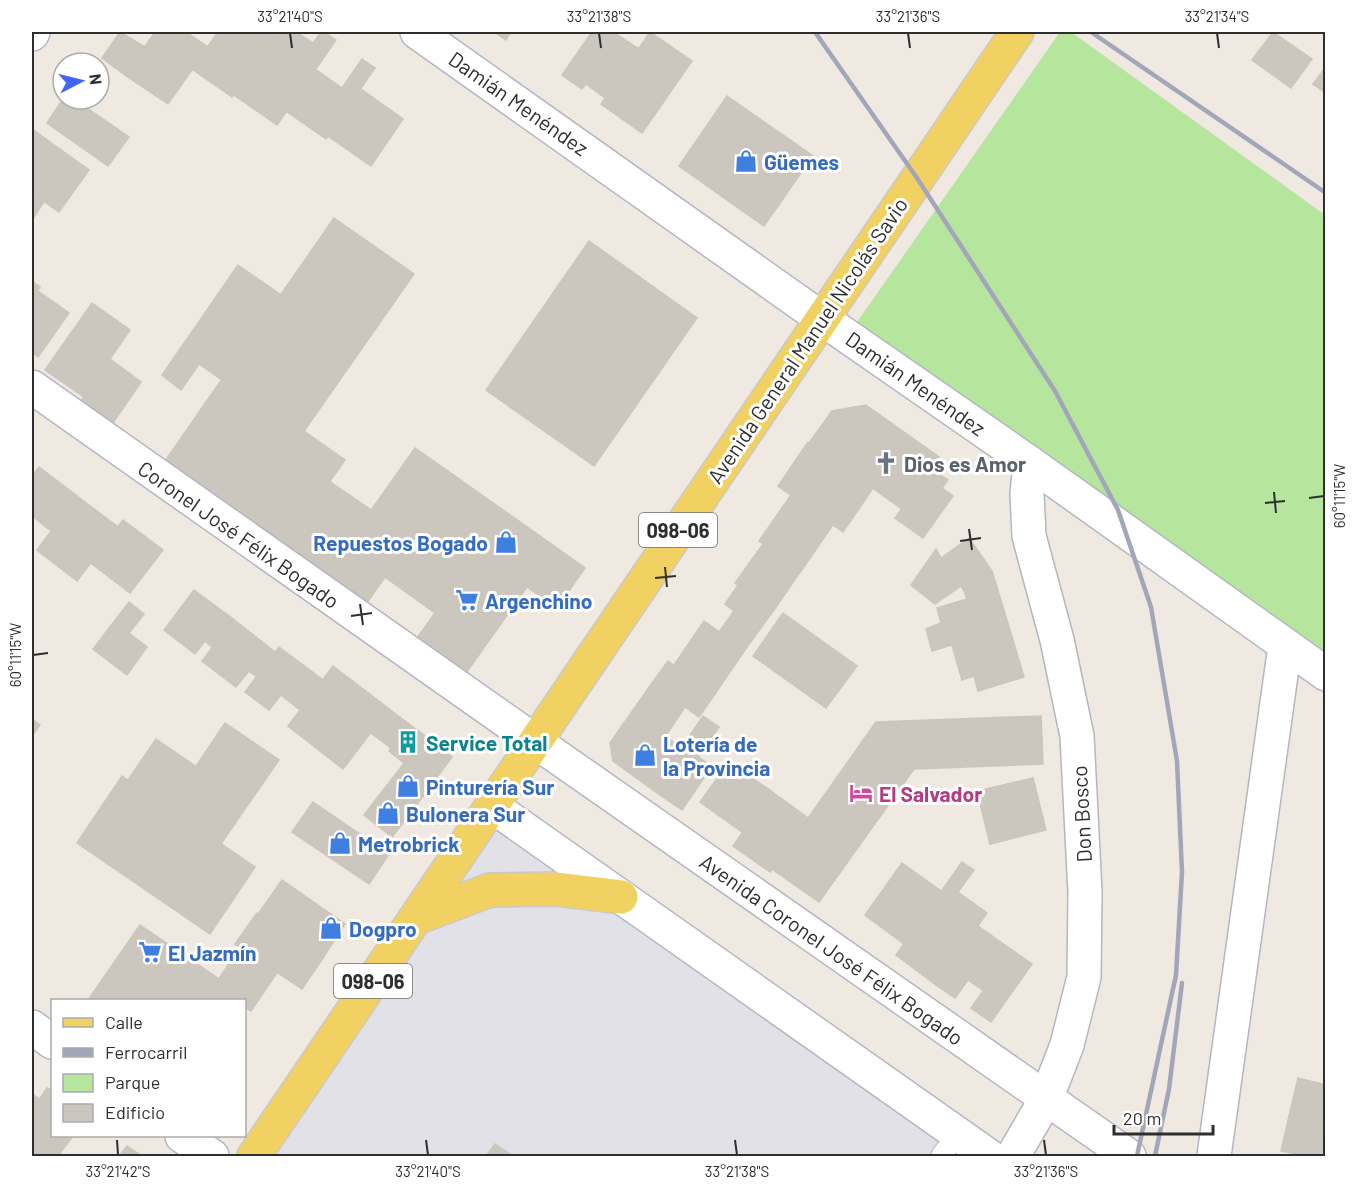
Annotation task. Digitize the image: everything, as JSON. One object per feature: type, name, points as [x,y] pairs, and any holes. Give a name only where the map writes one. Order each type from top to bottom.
[{"type":"main road","name":"Avenida General Manuel Nicolás Savio","points":[[254,1156],[1017,32]]},
{"type":"main road","points":[[416,918],[490,890],[555,889],[621,897]]},
{"type":"street","name":"Damián Menéndez","points":[[417,32],[1326,674]]},
{"type":"street","name":"Coronel José Félix Bogado","points":[[32,387],[536,742]]},
{"type":"street","name":"Don Bosco","points":[[1013,1156],[1046,1099],[1067,1045],[1084,977],[1085,892],[1077,736],[1057,640],[1029,536],[1027,494],[1030,463]]},
{"type":"street","points":[[1214,1156],[1285,646]]},
{"type":"street","name":"Avenida Coronel José Félix Bogado","points":[[536,742],[1129,1156]]},
{"type":"street","points":[[492,806],[621,897],[949,1145],[989,1156]]},
{"type":"street","points":[[32,1027],[51,1041]]},
{"type":"street","points":[[184,1137],[212,1156]]},
{"type":"shaded area","points":[[492,806],[989,1156],[254,1156]]},
{"type":"green space","points":[[1060,32],[1071,32],[1325,215],[1325,652],[855,325]]},
{"type":"building","points":[[120,32],[145,47],[125,75],[111,65],[111,51],[107,51]]},
{"type":"building","points":[[155,32],[186,32],[208,47],[168,104],[125,75]]},
{"type":"building","points":[[218,32],[278,32],[232,97],[192,69]]},
{"type":"building","points":[[278,32],[296,32],[313,43],[321,32],[324,32],[336,40],[277,125],[234,95]]},
{"type":"building","points":[[494,32],[511,32],[506,40]]},
{"type":"building","points":[[592,32],[613,32],[639,49],[605,98],[586,84],[582,89],[562,75]]},
{"type":"building","points":[[650,32],[692,61],[642,133],[601,104]]},
{"type":"building","points":[[1273,32],[1312,59],[1291,88],[1252,60]]},
{"type":"building","points":[[362,59],[375,68],[326,139],[286,111],[315,69],[342,88]]},
{"type":"building","points":[[1326,67],[1326,93],[1313,84]]},
{"type":"building","points":[[361,89],[403,119],[371,166],[328,136]]},
{"type":"building","name":"Güemes","points":[[727,96],[813,156],[764,226],[679,166]]},
{"type":"building","points":[[55,111],[91,111],[129,137],[108,166],[47,123]]},
{"type":"building","points":[[32,129],[89,170],[59,212],[32,193]]},
{"type":"building","points":[[32,193],[44,202],[32,220]]},
{"type":"building","points":[[334,218],[414,274],[244,517],[165,461]]},
{"type":"building","points":[[589,241],[697,318],[594,466],[486,390]]},
{"type":"building","points":[[238,265],[281,295],[222,380],[199,364],[181,390],[162,375]]},
{"type":"building","points":[[32,281],[40,287],[32,300]]},
{"type":"building","points":[[38,291],[69,313],[38,357],[32,352],[32,300]]},
{"type":"building","points":[[92,303],[130,330],[84,397],[45,370]]},
{"type":"building","points":[[110,359],[141,382],[113,423],[81,401]]},
{"type":"building","name":"Dios es Amor","points":[[866,405],[939,457],[902,509],[809,443],[832,411]]},
{"type":"building","points":[[304,431],[345,460],[285,545],[244,517]]},
{"type":"building","points":[[808,442],[873,488],[843,532],[778,486]]},
{"type":"building","points":[[415,448],[455,476],[367,603],[326,574]]},
{"type":"building","points":[[39,467],[77,496],[51,531],[32,516],[32,476]]},
{"type":"building","points":[[931,469],[948,480],[942,488],[953,496],[923,538],[895,518]]},
{"type":"building","name":"Repuestos Bogado","points":[[455,476],[585,568],[557,608],[427,517]]},
{"type":"building","points":[[329,481],[371,510],[326,574],[285,545]]},
{"type":"building","points":[[791,495],[833,525],[801,571],[759,541]]},
{"type":"building","points":[[77,496],[118,527],[77,581],[37,550]]},
{"type":"building","name":"Argenchino","points":[[427,517],[527,587],[466,673],[417,638],[435,613],[385,577]]},
{"type":"building","points":[[123,520],[163,550],[130,593],[91,563]]},
{"type":"building","points":[[969,538],[992,571],[964,591],[961,586],[935,604],[911,585],[936,549],[941,558]]},
{"type":"building","points":[[763,544],[801,571],[774,610],[735,583]]},
{"type":"building","points":[[992,571],[1009,627],[932,651],[926,629],[941,623],[937,608],[967,599],[964,591]]},
{"type":"building","points":[[738,585],[774,610],[745,650],[719,632],[734,611],[725,604]]},
{"type":"building","points":[[194,590],[233,619],[212,647],[205,641],[195,654],[164,630]]},
{"type":"building","points":[[129,602],[144,614],[129,633],[147,647],[127,675],[93,649]]},
{"type":"building","points":[[783,613],[857,666],[826,708],[753,656]]},
{"type":"building","points":[[233,619],[275,652],[257,677],[249,671],[236,687],[202,661]]},
{"type":"building","points":[[704,621],[745,650],[715,694],[674,665]]},
{"type":"building","points":[[1009,627],[1024,677],[978,691],[974,676],[962,680],[952,645]]},
{"type":"building","points":[[279,647],[323,680],[300,710],[281,695],[269,710],[245,692]]},
{"type":"building","points":[[668,661],[715,694],[699,717],[652,683]]},
{"type":"building","points":[[333,666],[389,709],[343,769],[288,726]]},
{"type":"building","points":[[652,683],[685,707],[665,737],[631,713]]},
{"type":"building","points":[[389,709],[409,724],[391,748],[371,733]]},
{"type":"building","name":"Lotería de la Provincia","points":[[631,713],[682,748],[653,790],[613,761],[610,743]]},
{"type":"building","points":[[703,716],[719,727],[698,757],[712,766],[682,810],[653,790]]},
{"type":"building","name":"El Salvador","points":[[1041,716],[1043,764],[914,769],[819,902],[772,869],[876,722]]},
{"type":"building","points":[[32,719],[40,725],[32,736]]},
{"type":"building","points":[[225,723],[279,760],[249,803],[196,766]]},
{"type":"building","name":"Service Total","points":[[409,724],[425,736],[404,763],[389,751]]},
{"type":"building","points":[[425,736],[452,757],[432,784],[405,762]]},
{"type":"building","points":[[156,739],[249,803],[221,844],[128,780]]},
{"type":"building","name":"Pinturería Sur","points":[[405,762],[432,784],[413,810],[384,789]]},
{"type":"building","points":[[729,762],[771,791],[742,832],[700,802]]},
{"type":"building","points":[[122,776],[255,867],[210,934],[77,843]]},
{"type":"building","points":[[1033,778],[1046,830],[990,844],[977,791]]},
{"type":"building","name":"Bulonera Sur","points":[[384,789],[413,810],[392,837],[364,815]]},
{"type":"building","points":[[771,791],[808,818],[770,872],[733,846]]},
{"type":"building","name":"Metrobrick","points":[[313,802],[389,854],[369,884],[292,832]]},
{"type":"building","points":[[962,862],[974,870],[958,892],[987,913],[936,985],[896,955]]},
{"type":"building","points":[[902,863],[941,891],[904,944],[865,915]]},
{"type":"building","points":[[282,880],[345,924],[323,958],[258,914]]},
{"type":"building","points":[[257,913],[323,958],[302,989],[235,944]]},
{"type":"building","name":"El Jazmín","points":[[140,925],[219,979],[214,986],[234,999],[89,999]]},
{"type":"building","points":[[978,926],[1012,950],[984,991],[968,980],[955,998],[936,985]]},
{"type":"building","points":[[240,947],[277,973],[251,1011],[246,1008],[246,999],[234,999],[214,986]]},
{"type":"building","points":[[1012,950],[1032,964],[991,1022],[971,1008]]},
{"type":"building","points":[[1298,1078],[1326,1085],[1326,1125],[1289,1116]]},
{"type":"building","points":[[47,1088],[51,1090],[51,1137],[72,1137],[58,1156],[32,1156],[32,1110]]},
{"type":"building","points":[[32,1094],[39,1099],[32,1110]]},
{"type":"building","points":[[1289,1116],[1326,1125],[1326,1156],[1307,1156],[1281,1151]]},
{"type":"building","points":[[495,1144],[513,1156],[486,1156]]},
{"type":"building","points":[[127,1146],[142,1156],[119,1156]]},
{"type":"railway","points":[[815,32],[917,178],[1055,391],[1118,510],[1151,607],[1177,761],[1182,872],[1176,975],[1137,1156]]},
{"type":"railway","points":[[1091,32],[1326,193]]},
{"type":"railway","points":[[1155,1156],[1169,1089],[1182,983]]},
{"type":"place","name":"Güemes","points":[[746,161]]},
{"type":"place","name":"Dios es Amor","points":[[886,463]]},
{"type":"place","name":"Repuestos Bogado","points":[[506,542]]},
{"type":"place","name":"Argenchino","points":[[467,600]]},
{"type":"place","name":"Service Total","points":[[408,742]]},
{"type":"place","name":"Lotería de la Provincia","points":[[645,755]]},
{"type":"place","name":"Pinturería Sur","points":[[408,786]]},
{"type":"place","name":"El Salvador","points":[[861,793]]},
{"type":"place","name":"Bulonera Sur","points":[[388,813]]},
{"type":"place","name":"Metrobrick","points":[[340,843]]},
{"type":"place","name":"Dogpro","points":[[331,928]]},
{"type":"place","name":"El Jazmín","points":[[150,952]]}]
